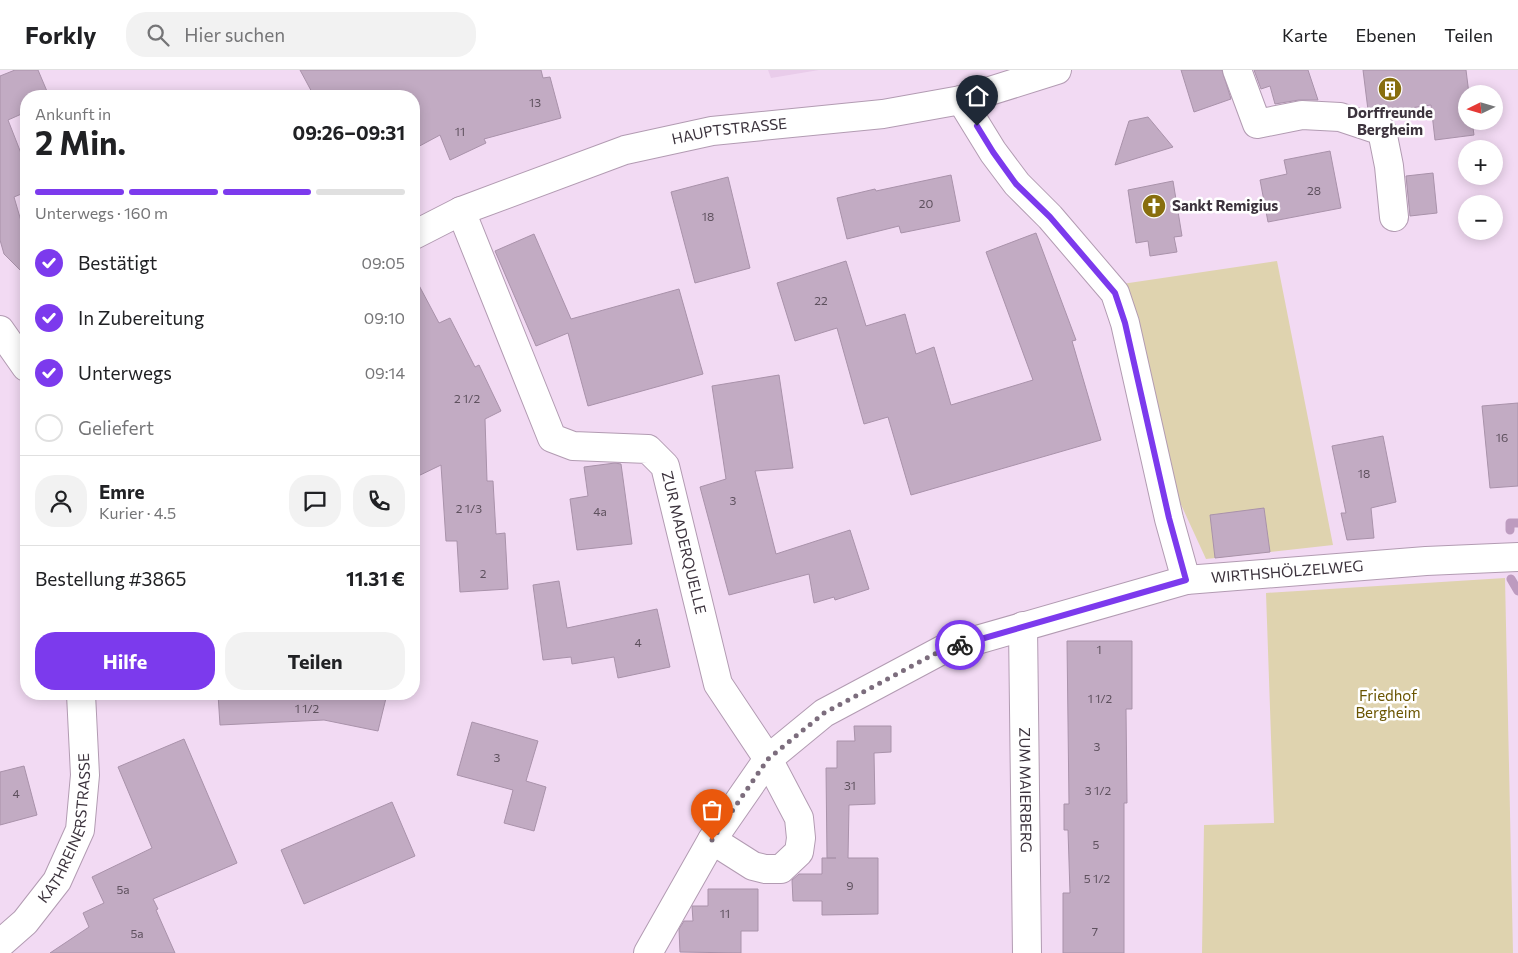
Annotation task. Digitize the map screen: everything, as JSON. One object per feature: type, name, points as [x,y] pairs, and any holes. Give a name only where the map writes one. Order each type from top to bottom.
[{"type":"street","name":"HAUPTSTRASSE","points":[[420,232],[461,211],[625,150],[712,132],[882,114],[961,100],[1057,70]]},
{"type":"street","points":[[1237,70],[1258,124],[1302,115],[1340,117],[1382,131],[1389,166],[1394,218]]},
{"type":"street","points":[[961,100],[993,152],[1016,184],[1050,217],[1115,293],[1125,323],[1169,518],[1186,580]]},
{"type":"street","name":"ZUR MADERQUELLE","points":[[461,211],[552,438],[574,446],[648,449],[665,466],[718,684],[768,759],[799,818],[801,838],[799,852],[781,869],[765,869],[753,866],[712,840]]},
{"type":"street","points":[[0,330],[20,358]]},
{"type":"street","name":"WIRTHSHÖLZELWEG","points":[[768,759],[824,713],[942,650],[1186,580],[1426,561],[1518,557]]},
{"type":"street","name":"ZUM MAIERBERG","points":[[1023,626],[1027,953]]},
{"type":"street","name":"KATHREINERSTRASSE","points":[[0,944],[25,922],[57,882],[80,830],[85,775],[82,700]]},
{"type":"street","points":[[648,953],[712,840],[768,759]]},
{"type":"shaded area","points":[[768,70],[819,70],[771,78]]},
{"type":"green space","points":[[1277,261],[1333,545],[1206,559],[1178,498],[1122,284]]},
{"type":"green space","name":"Friedhof Bergheim","points":[[1505,578],[1513,953],[1202,953],[1204,825],[1274,823],[1266,593]]},
{"type":"building","points":[[15,70],[38,70],[46,90],[20,90],[20,115],[8,120],[20,151],[20,194],[14,197],[20,218],[20,270],[4,254],[0,240],[0,76]]},
{"type":"building","points":[[300,70],[541,70],[543,78],[550,77],[561,118],[484,139],[486,143],[450,160],[440,135],[420,146],[420,90],[311,90]]},
{"type":"building","points":[[1181,70],[1222,70],[1231,99],[1194,112]]},
{"type":"building","points":[[1254,70],[1308,70],[1318,100],[1299,100],[1275,104],[1270,86],[1261,89]]},
{"type":"building","points":[[1363,70],[1466,70],[1468,85],[1458,85],[1458,130],[1473,130],[1474,135],[1435,140],[1431,105],[1376,113],[1368,110]]},
{"type":"building","points":[[1148,117],[1173,147],[1115,165],[1129,121]]},
{"type":"building","points":[[1330,151],[1341,208],[1268,222],[1260,180],[1287,174],[1284,160]]},
{"type":"building","points":[[1433,173],[1437,213],[1410,216],[1406,176]]},
{"type":"building","points":[[951,175],[960,221],[901,233],[899,226],[847,239],[837,198]]},
{"type":"building","points":[[728,177],[750,268],[695,283],[671,192]]},
{"type":"building","points":[[1173,181],[1182,236],[1174,237],[1177,252],[1150,256],[1148,241],[1136,243],[1128,190]]},
{"type":"building","points":[[1036,233],[1076,340],[1072,341],[1101,440],[911,495],[888,417],[864,424],[837,328],[795,341],[777,283],[846,261],[866,326],[905,314],[916,354],[934,347],[951,405],[1033,380],[986,252]]},
{"type":"building","points":[[534,234],[571,319],[679,289],[703,374],[588,406],[568,333],[536,346],[495,251]]},
{"type":"building","points":[[420,287],[439,323],[450,318],[475,367],[479,365],[501,411],[485,419],[487,481],[493,481],[496,534],[505,533],[508,589],[460,592],[457,541],[446,541],[441,465],[420,475]]},
{"type":"building","points":[[779,375],[793,468],[755,471],[776,554],[850,530],[869,589],[835,600],[834,597],[814,603],[809,574],[729,595],[700,487],[726,479],[712,386]]},
{"type":"building","points":[[1518,403],[1518,486],[1490,488],[1482,406]]},
{"type":"building","points":[[1383,436],[1396,502],[1371,508],[1374,538],[1347,540],[1341,513],[1346,513],[1332,446]]},
{"type":"building","points":[[621,464],[632,544],[577,550],[570,499],[588,496],[584,467]]},
{"type":"building","points":[[1264,508],[1270,552],[1215,558],[1210,515]]},
{"type":"building","points":[[559,581],[567,628],[657,609],[670,667],[618,678],[614,657],[572,664],[571,657],[543,660],[533,585]]},
{"type":"building","points":[[1067,641],[1132,641],[1132,709],[1126,709],[1127,803],[1124,803],[1124,953],[1063,953],[1063,893],[1070,893],[1068,830],[1064,830],[1064,804],[1069,804]]},
{"type":"building","points":[[218,700],[386,700],[378,731],[324,720],[220,725]]},
{"type":"building","points":[[472,722],[538,741],[526,781],[546,787],[534,831],[504,823],[513,790],[457,775]]},
{"type":"building","points":[[854,726],[891,726],[891,752],[874,753],[875,804],[849,805],[848,858],[878,858],[878,914],[822,915],[822,901],[793,901],[792,880],[799,874],[822,874],[822,858],[827,858],[826,768],[837,768],[837,741],[855,741]]},
{"type":"building","points":[[184,739],[237,863],[153,899],[175,953],[50,953],[89,927],[83,913],[104,903],[92,877],[152,848],[118,767]]},
{"type":"building","points":[[24,766],[37,815],[0,825],[0,772]]},
{"type":"building","points":[[392,802],[415,856],[304,904],[281,850]]},
{"type":"building","points":[[708,889],[758,889],[758,931],[741,931],[741,953],[680,952],[679,929],[684,921],[693,921],[692,906],[708,906]]},
{"type":"waterway","points":[[1510,530],[1510,523],[1518,523]]},
{"type":"waterway","points":[[1511,579],[1518,591]]},
{"type":"way so far","points":[[712,840],[768,759],[824,713],[942,650],[960,645]]},
{"type":"place","name":"Dorffreunde Bergheim","points":[[1390,89]]},
{"type":"place","name":"Sankt Remigius","points":[[1154,206]]},
{"type":"route","points":[[960,645],[1186,580],[1169,518],[1125,323],[1115,293],[1050,217],[1016,184],[977,126]]}]
